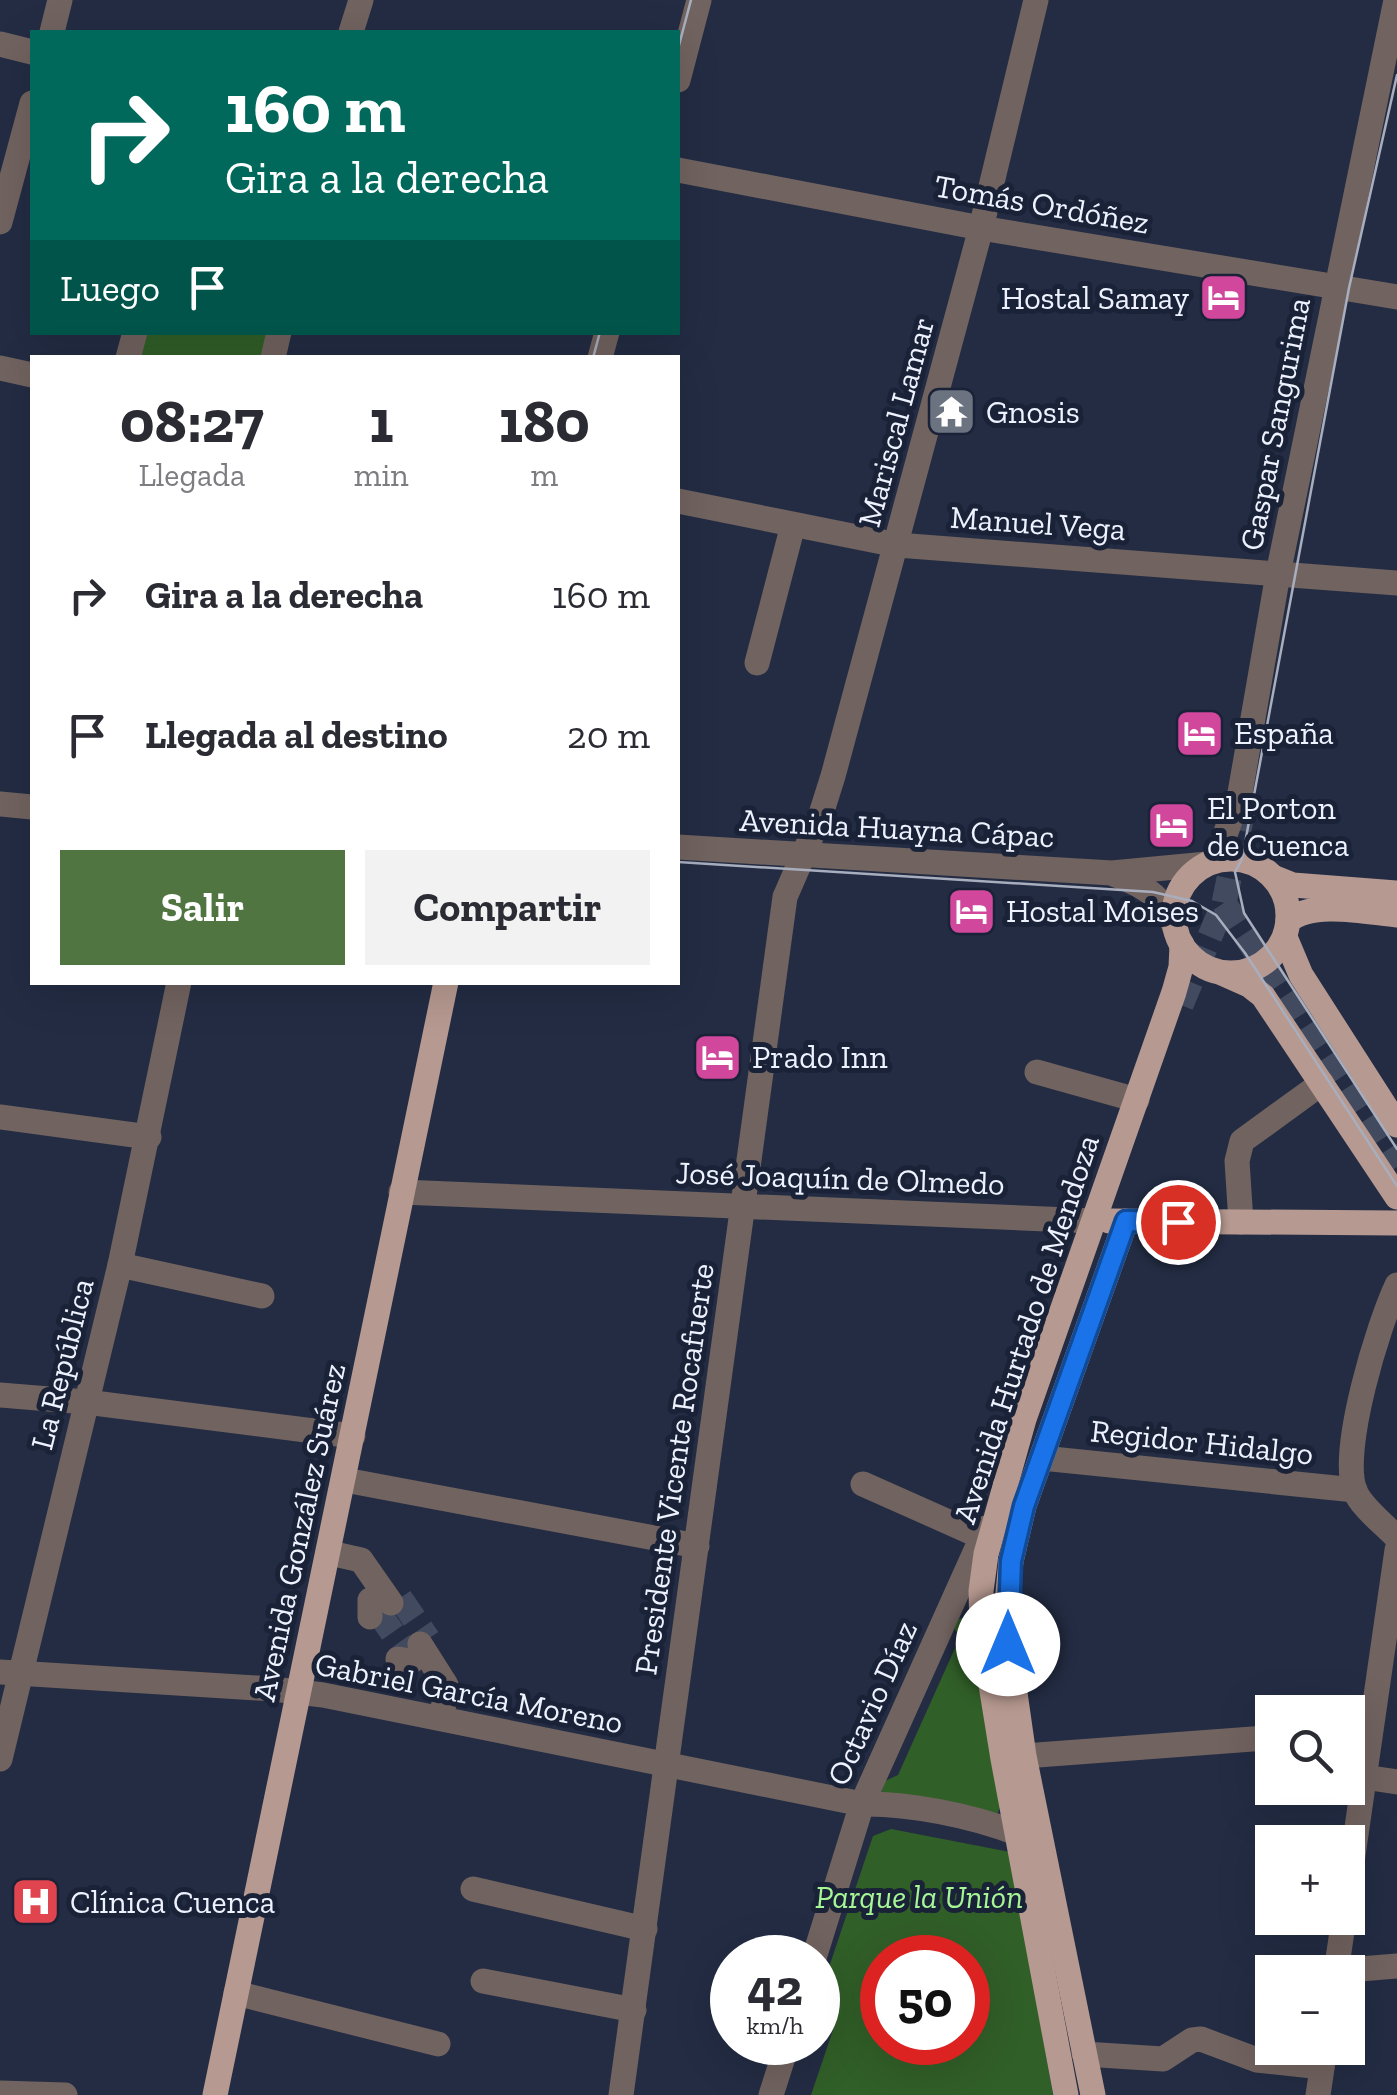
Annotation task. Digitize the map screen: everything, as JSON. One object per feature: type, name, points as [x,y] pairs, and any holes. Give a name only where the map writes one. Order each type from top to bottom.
[{"type":"main road","points":[[1397,1125],[1302,976],[1287,929],[1288,905],[1274,878],[1261,866],[1242,859],[1212,862],[1186,880],[1175,904],[1179,938],[1197,962],[1249,984],[1264,996],[1397,1197]]},
{"type":"main road","points":[[1274,878],[1316,888],[1397,893]]},
{"type":"main road","points":[[1222,973],[1255,968],[1278,950],[1287,929],[1312,908],[1397,914]]},
{"type":"main road","name":"Avenida Hurtado de Mendoza","points":[[1093,2095],[1027,1831],[982,1629],[981,1592],[986,1554],[1024,1419],[1181,967],[1179,938]]},
{"type":"main road","name":"Avenida González Suárez","points":[[215,2095],[445,985]]},
{"type":"main road","name":"José Joaquín de Olmedo","points":[[1094,1221],[1397,1223]]},
{"type":"main road","name":"Avenida Hurtado de Mendoza","points":[[1066,2095],[1027,1831],[1024,1756],[1008,1644],[1007,1603],[1011,1561],[1024,1506],[1126,1221]]},
{"type":"street","points":[[52,30],[60,0]]},
{"type":"street","points":[[352,30],[360,0]]},
{"type":"street","points":[[680,72],[699,0]]},
{"type":"street","name":"Mariscal Lamar","points":[[803,856],[822,814],[897,545],[1036,0]]},
{"type":"street","name":"Gaspar Sangurima","points":[[1212,862],[1240,793],[1278,574],[1396,0]]},
{"type":"street","points":[[0,44],[30,52]]},
{"type":"street","points":[[0,219],[10,149],[30,107]]},
{"type":"street","name":"Tomás Ordóñez","points":[[680,170],[980,228],[1397,297]]},
{"type":"street","points":[[0,368],[30,375]]},
{"type":"street","name":"Manuel Vega","points":[[680,501],[897,545],[1397,584]]},
{"type":"street","points":[[757,663],[793,524]]},
{"type":"street","points":[[0,804],[30,806]]},
{"type":"street","name":"Avenida Huayna Cápac","points":[[680,847],[1112,873]]},
{"type":"street","name":"Presidente Vicente Rocafuerte","points":[[621,2095],[785,897],[803,856]]},
{"type":"street","points":[[1112,873],[1212,862]]},
{"type":"street","points":[[1112,873],[1140,883],[1160,898],[1179,938]]},
{"type":"street","name":"La República","points":[[0,1759],[11,1672],[120,1265],[177,985]]},
{"type":"street","points":[[1037,1072],[1136,1100]]},
{"type":"street","points":[[1241,1222],[1237,1161],[1242,1141],[1322,1083]]},
{"type":"street","points":[[0,1117],[148,1137]]},
{"type":"street","name":"José Joaquín de Olmedo","points":[[401,1192],[1094,1221]]},
{"type":"street","points":[[120,1265],[262,1296]]},
{"type":"street","points":[[1397,1284],[1362,1393],[1352,1470],[1355,1490],[1397,1538]]},
{"type":"street","points":[[0,1395],[353,1436]]},
{"type":"street","name":"Regidor Hidalgo","points":[[1042,1458],[1355,1490]]},
{"type":"street","points":[[344,1480],[697,1546]]},
{"type":"street","name":"Octavio Díaz","points":[[821,1935],[862,1804],[1007,1482]]},
{"type":"street","points":[[863,1484],[982,1537]]},
{"type":"street","points":[[1365,1769],[1397,1550]]},
{"type":"street","points":[[328,1561],[361,1560],[382,1604]]},
{"type":"street","points":[[415,1651],[446,1685],[434,1716]]},
{"type":"street","name":"Gabriel García Moreno","points":[[11,1672],[300,1692],[862,1804],[880,1814],[998,1838],[1027,1831]]},
{"type":"street","points":[[1024,1756],[1255,1739]]},
{"type":"street","points":[[1365,1776],[1397,1782]]},
{"type":"street","points":[[474,1889],[644,1929]]},
{"type":"street","points":[[1365,1969],[1397,1966]]},
{"type":"street","points":[[483,1980],[634,2010]]},
{"type":"street","points":[[236,1993],[438,2044]]},
{"type":"street","points":[[1084,2054],[1163,2059],[1202,2038],[1255,2059]]},
{"type":"street","points":[[772,2095],[781,2065]]},
{"type":"street","points":[[1318,2095],[1322,2065]]},
{"type":"street","points":[[0,2093],[65,2095]]},
{"type":"green space","points":[[138,335],[275,335],[270,355],[133,355]]},
{"type":"green space","points":[[959,1619],[971,1620],[1001,1804],[997,1815],[881,1793],[885,1781],[898,1775],[960,1637],[954,1628]]},
{"type":"green space","name":"Parque la Unión","points":[[891,1829],[1010,1852],[1053,2095],[811,2095],[821,2065],[840,2065],[840,1935],[873,1836]]},
{"type":"tunnel","points":[[1181,1005],[1224,903],[1246,796]]},
{"type":"tunnel","points":[[1224,903],[1397,1167]]},
{"type":"tunnel","points":[[400,1598],[428,1639]]},
{"type":"tunnel","points":[[378,1612],[407,1653]]},
{"type":"tram line","points":[[680,41],[691,0]]},
{"type":"tram line","points":[[1397,75],[1349,288],[1242,859],[1235,872],[1244,913],[1397,1149]]},
{"type":"tram line","points":[[594,355],[599,335]]},
{"type":"tram line","points":[[680,862],[1153,892],[1192,901],[1216,915],[1245,953],[1397,1186]]},
{"type":"place","name":"Hostal Samay","points":[[1224,298]]},
{"type":"place","name":"Gnosis","points":[[951,412]]},
{"type":"place","name":"España","points":[[1199,733]]},
{"type":"place","name":"El Porton de Cuenca","points":[[1172,826]]},
{"type":"place","name":"Hostal Moises","points":[[971,911]]},
{"type":"place","name":"Prado Inn","points":[[717,1057]]},
{"type":"place","name":"Clínica Cuenca","points":[[35,1902]]},
{"type":"route","points":[[1008,1644],[1011,1561],[1024,1506],[1126,1221],[1178,1222]]}]
